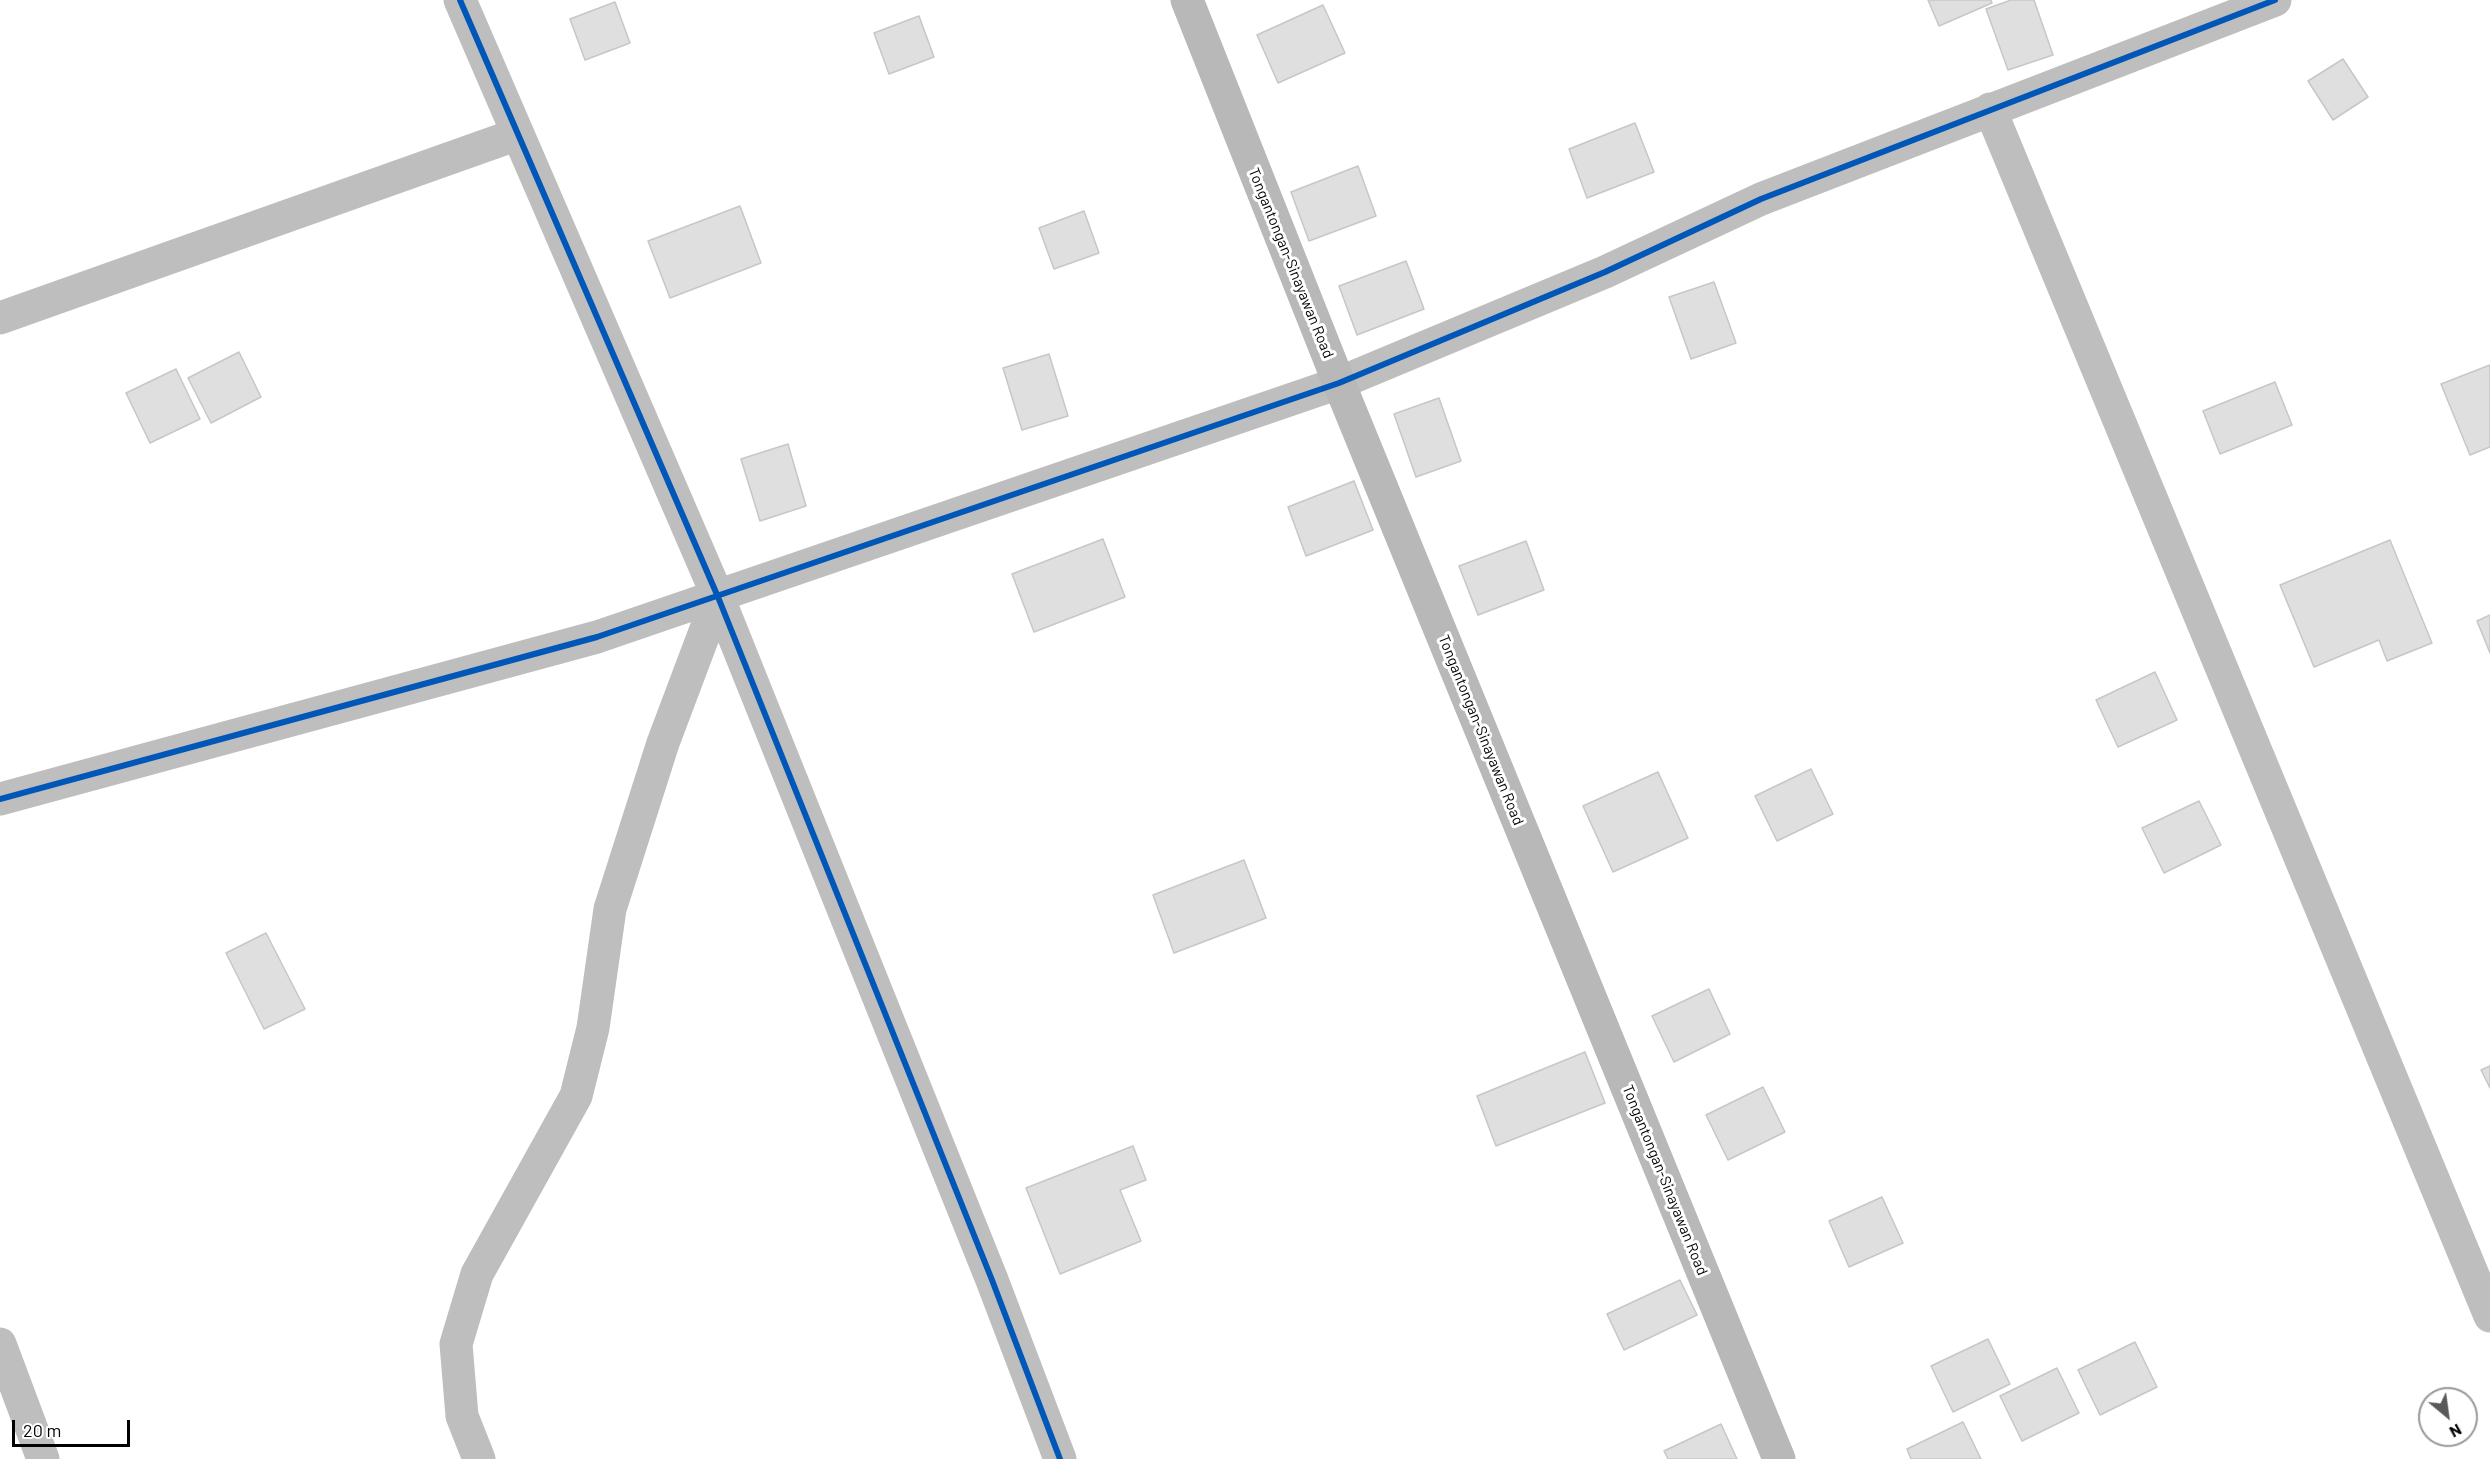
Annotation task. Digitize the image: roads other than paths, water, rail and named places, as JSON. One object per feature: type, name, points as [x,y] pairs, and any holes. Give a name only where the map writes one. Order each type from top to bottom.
[{"type":"main road","name":"Tongantongan-Sinayawan Road","points":[[1187,0],[1339,383],[1779,1459]]},
{"type":"street","points":[[460,0],[718,597],[992,1280],[1060,1459]]},
{"type":"street","points":[[0,799],[597,637],[1339,383],[1605,272],[1761,199],[2275,0]]},
{"type":"street","points":[[1990,109],[2490,1316]]},
{"type":"street","points":[[0,318],[518,134]]},
{"type":"street","points":[[479,1459],[462,1416],[456,1344],[477,1274],[576,1096],[593,1028],[610,909],[663,743],[718,597]]},
{"type":"street","points":[[0,1344],[43,1459]]}]
